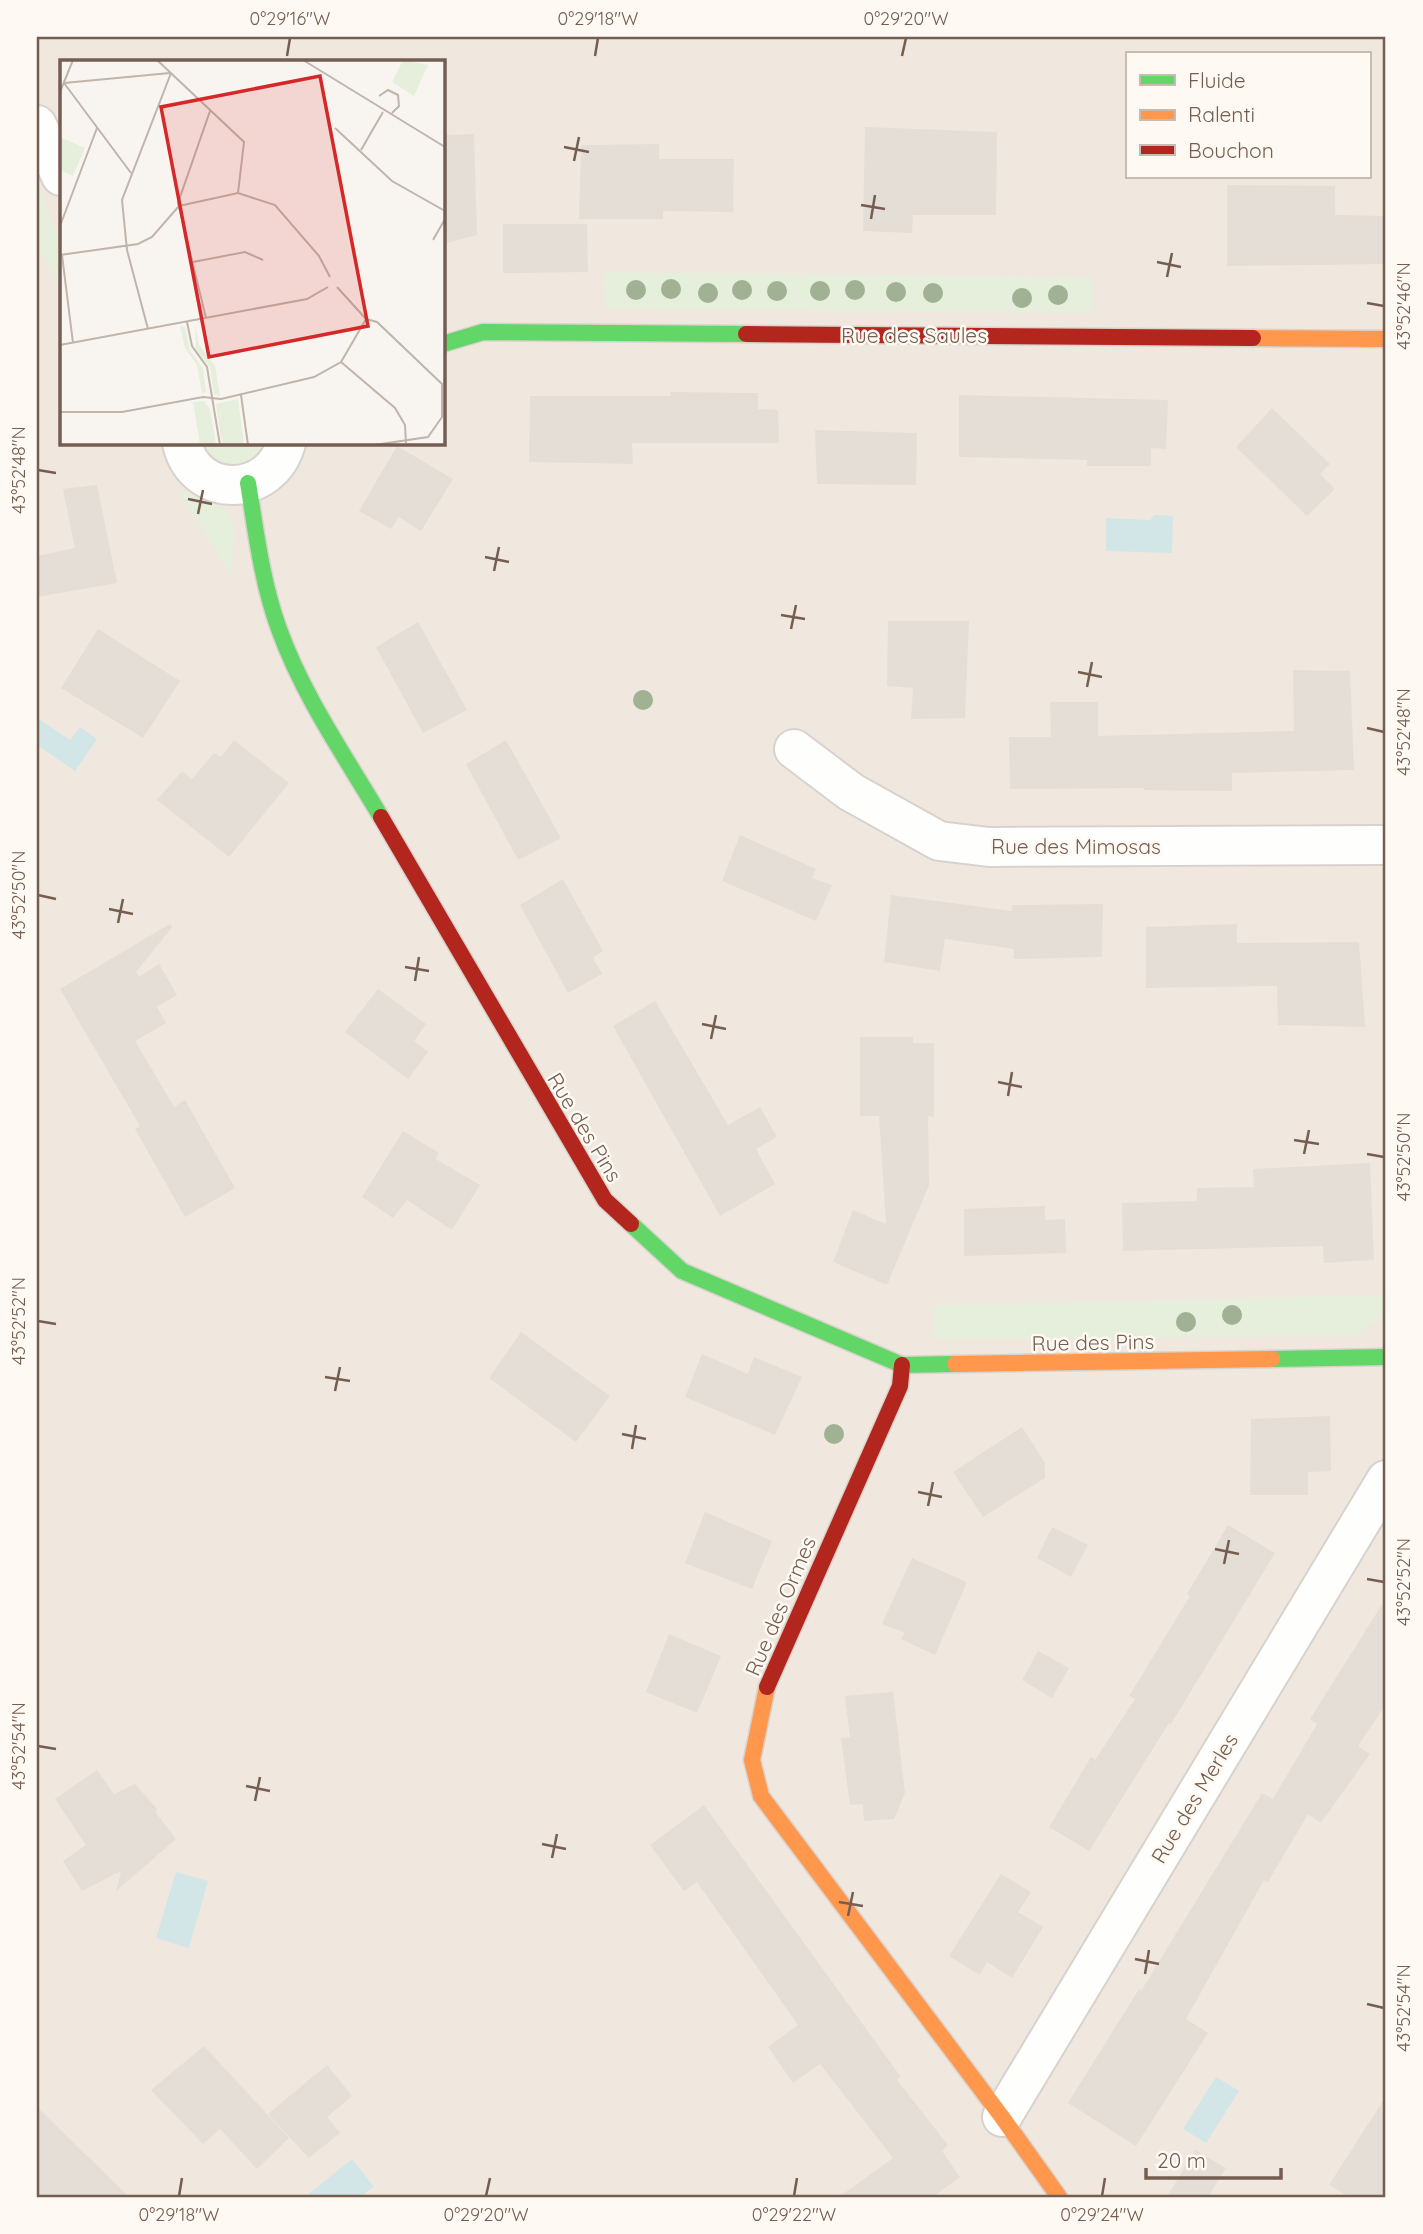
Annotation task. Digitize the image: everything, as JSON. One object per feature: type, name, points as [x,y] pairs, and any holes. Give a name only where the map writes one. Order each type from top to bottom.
[{"type":"street","points":[[37,125],[60,174]]},
{"type":"street","name":"Rue des Saules","points":[[444,344],[483,331],[1386,339]]},
{"type":"street","points":[[182,444],[189,461],[200,474],[215,482],[231,485],[248,483],[263,477],[275,466],[286,444]]},
{"type":"street","name":"Rue des Pins","points":[[248,483],[264,576],[279,629],[306,688],[605,1200],[682,1270],[902,1365],[1386,1357]]},
{"type":"street","name":"Rue des Mimosas","points":[[794,749],[851,792],[939,841],[989,847],[1386,845]]},
{"type":"street","name":"Rue des Ormes","points":[[902,1365],[900,1386],[767,1685],[752,1760],[761,1796],[1059,2197]]},
{"type":"street","name":"Rue des Merles","points":[[1002,2117],[1386,1480]]},
{"type":"shaded area","points":[[37,37],[1386,37],[1386,2197],[37,2197]]},
{"type":"shaded area","points":[[1155,515],[1173,516],[1172,553],[1106,551],[1106,518],[1150,520]]},
{"type":"shaded area","points":[[37,718],[70,740],[80,727],[97,739],[75,771],[37,745]]},
{"type":"shaded area","points":[[176,1872],[208,1881],[189,1948],[156,1938]]},
{"type":"shaded area","points":[[1216,2077],[1239,2091],[1206,2143],[1183,2129]]},
{"type":"shaded area","points":[[352,2159],[374,2187],[360,2197],[305,2197]]},
{"type":"green space","points":[[37,179],[60,240],[60,286],[37,246]]},
{"type":"green space","points":[[604,272],[1091,277],[1091,313],[605,308]]},
{"type":"green space","points":[[202,444],[266,444],[258,457],[243,465],[226,466],[207,453]]},
{"type":"green space","points":[[178,490],[214,502],[230,514],[235,540],[231,576]]},
{"type":"green space","points":[[1386,1295],[1386,1313],[1356,1336],[934,1339],[934,1305]]},
{"type":"building","points":[[865,127],[997,132],[996,215],[913,215],[912,233],[863,231]]},
{"type":"building","points":[[474,134],[477,235],[444,244],[444,135]]},
{"type":"building","points":[[659,144],[659,159],[734,159],[733,212],[663,211],[663,219],[579,219],[581,145]]},
{"type":"building","points":[[1227,185],[1335,186],[1335,215],[1386,216],[1386,264],[1227,266]]},
{"type":"building","points":[[503,224],[587,224],[588,272],[503,273]]},
{"type":"building","points":[[670,392],[758,393],[758,409],[778,410],[779,443],[632,443],[633,464],[529,462],[530,396],[671,396]]},
{"type":"building","points":[[959,395],[1168,400],[1166,449],[1151,448],[1151,466],[1087,466],[1087,460],[959,457]]},
{"type":"building","points":[[1272,408],[1330,464],[1320,474],[1335,489],[1307,516],[1236,447]]},
{"type":"building","points":[[815,430],[917,433],[916,485],[817,484]]},
{"type":"building","points":[[397,446],[453,479],[421,531],[399,517],[391,529],[359,511]]},
{"type":"building","points":[[97,485],[117,583],[37,597],[37,556],[75,548],[63,489]]},
{"type":"building","points":[[888,621],[969,621],[965,718],[911,719],[913,688],[887,686]]},
{"type":"building","points":[[418,622],[467,710],[423,733],[376,647]]},
{"type":"building","points":[[98,629],[180,681],[143,738],[61,688]]},
{"type":"building","points":[[1293,670],[1350,671],[1354,770],[1232,773],[1232,791],[1144,788],[1010,789],[1009,737],[1051,737],[1050,702],[1098,702],[1098,736],[1294,731]]},
{"type":"building","points":[[234,740],[289,783],[229,857],[157,800],[182,771],[192,779],[214,753],[221,757]]},
{"type":"building","points":[[506,740],[561,838],[518,860],[466,764]]},
{"type":"building","points":[[740,835],[816,869],[812,878],[832,885],[816,921],[722,881]]},
{"type":"building","points":[[563,879],[603,951],[593,958],[602,974],[568,993],[520,905]]},
{"type":"building","points":[[891,895],[1012,911],[1012,905],[1103,904],[1102,957],[1014,959],[1014,949],[945,939],[940,971],[884,962]]},
{"type":"building","points":[[170,924],[172,927],[136,972],[139,977],[159,964],[177,995],[157,1007],[166,1023],[135,1041],[174,1107],[185,1100],[235,1188],[185,1217],[135,1129],[140,1126],[60,989]]},
{"type":"building","points":[[1237,924],[1237,943],[1359,942],[1365,1027],[1278,1025],[1277,986],[1146,988],[1146,927]]},
{"type":"building","points":[[378,989],[426,1024],[414,1041],[428,1052],[408,1079],[345,1032]]},
{"type":"building","points":[[655,1001],[728,1125],[760,1107],[777,1137],[756,1149],[775,1184],[720,1216],[613,1026]]},
{"type":"building","points":[[860,1037],[913,1037],[913,1043],[934,1043],[934,1117],[928,1116],[929,1185],[887,1285],[833,1262],[853,1210],[886,1224],[879,1116],[860,1116]]},
{"type":"building","points":[[403,1131],[439,1153],[436,1159],[480,1185],[452,1230],[407,1200],[393,1218],[362,1197]]},
{"type":"building","points":[[1370,1163],[1374,1260],[1324,1263],[1323,1246],[1123,1251],[1122,1203],[1197,1201],[1197,1188],[1254,1187],[1253,1169]]},
{"type":"building","points":[[1045,1206],[1045,1220],[1065,1219],[1066,1253],[964,1256],[964,1209]]},
{"type":"building","points":[[521,1332],[610,1396],[576,1442],[489,1378]]},
{"type":"building","points":[[702,1354],[748,1374],[754,1357],[802,1377],[775,1435],[685,1397]]},
{"type":"building","points":[[1330,1416],[1331,1471],[1308,1472],[1308,1495],[1250,1495],[1251,1419]]},
{"type":"building","points":[[1022,1427],[1045,1463],[1045,1478],[983,1517],[953,1472]]},
{"type":"building","points":[[705,1512],[772,1541],[752,1589],[685,1563]]},
{"type":"building","points":[[1228,1525],[1275,1553],[1171,1724],[1169,1723],[1089,1851],[1049,1827],[1091,1757],[1095,1760],[1135,1699],[1129,1696],[1190,1596],[1187,1594]]},
{"type":"building","points":[[1052,1527],[1088,1545],[1071,1577],[1037,1558]]},
{"type":"building","points":[[912,1558],[967,1582],[935,1655],[901,1639],[905,1633],[882,1624]]},
{"type":"building","points":[[1386,1598],[1386,1704],[1358,1746],[1370,1754],[1321,1823],[1308,1814],[1268,1882],[1264,1880],[1186,2019],[1208,2033],[1136,2146],[1068,2103],[1139,1989],[1141,1991],[1262,1793],[1273,1799],[1317,1724],[1310,1719]]},
{"type":"building","points":[[669,1634],[721,1656],[697,1713],[646,1692]]},
{"type":"building","points":[[1038,1651],[1069,1668],[1052,1698],[1022,1680]]},
{"type":"building","points":[[893,1692],[905,1793],[894,1819],[864,1821],[863,1804],[850,1805],[841,1738],[850,1737],[845,1696]]},
{"type":"building","points":[[97,1770],[114,1794],[135,1784],[157,1809],[156,1813],[176,1839],[116,1891],[121,1871],[82,1891],[63,1861],[86,1845],[55,1799]]},
{"type":"building","points":[[704,1805],[901,2077],[897,2080],[948,2145],[942,2151],[960,2177],[933,2197],[839,2197],[893,2158],[820,2064],[793,2083],[768,2047],[798,2025],[697,1882],[684,1891],[650,1845]]},
{"type":"building","points":[[1001,1874],[1031,1892],[1018,1912],[1043,1927],[1012,1978],[987,1962],[980,1975],[949,1956]]},
{"type":"building","points":[[204,2046],[289,2138],[257,2169],[220,2129],[203,2144],[151,2090]]},
{"type":"building","points":[[327,2065],[352,2096],[327,2117],[340,2133],[309,2158],[268,2114]]},
{"type":"building","points":[[1386,2096],[1386,2197],[1350,2197],[1329,2185]]},
{"type":"building","points":[[37,2107],[129,2197],[37,2197]]},
{"type":"building","points":[[1195,2150],[1226,2168],[1208,2197],[1167,2197]]},
{"type":"traffic: fast","points":[[444,344],[483,332],[746,334]]},
{"type":"traffic: fast","points":[[248,483],[260,557],[279,629],[300,678],[381,817]]},
{"type":"traffic: fast","points":[[631,1224],[682,1271],[902,1365],[955,1364]]},
{"type":"traffic: fast","points":[[1272,1359],[1386,1357]]},
{"type":"traffic: slow","points":[[1253,338],[1386,339]]},
{"type":"traffic: slow","points":[[955,1364],[1272,1359]]},
{"type":"traffic: slow","points":[[767,1687],[752,1760],[761,1796],[1059,2197]]},
{"type":"traffic: jam","points":[[746,334],[1253,338]]},
{"type":"traffic: jam","points":[[381,817],[605,1200],[631,1224]]},
{"type":"traffic: jam","points":[[767,1687],[900,1386],[902,1365]]}]
